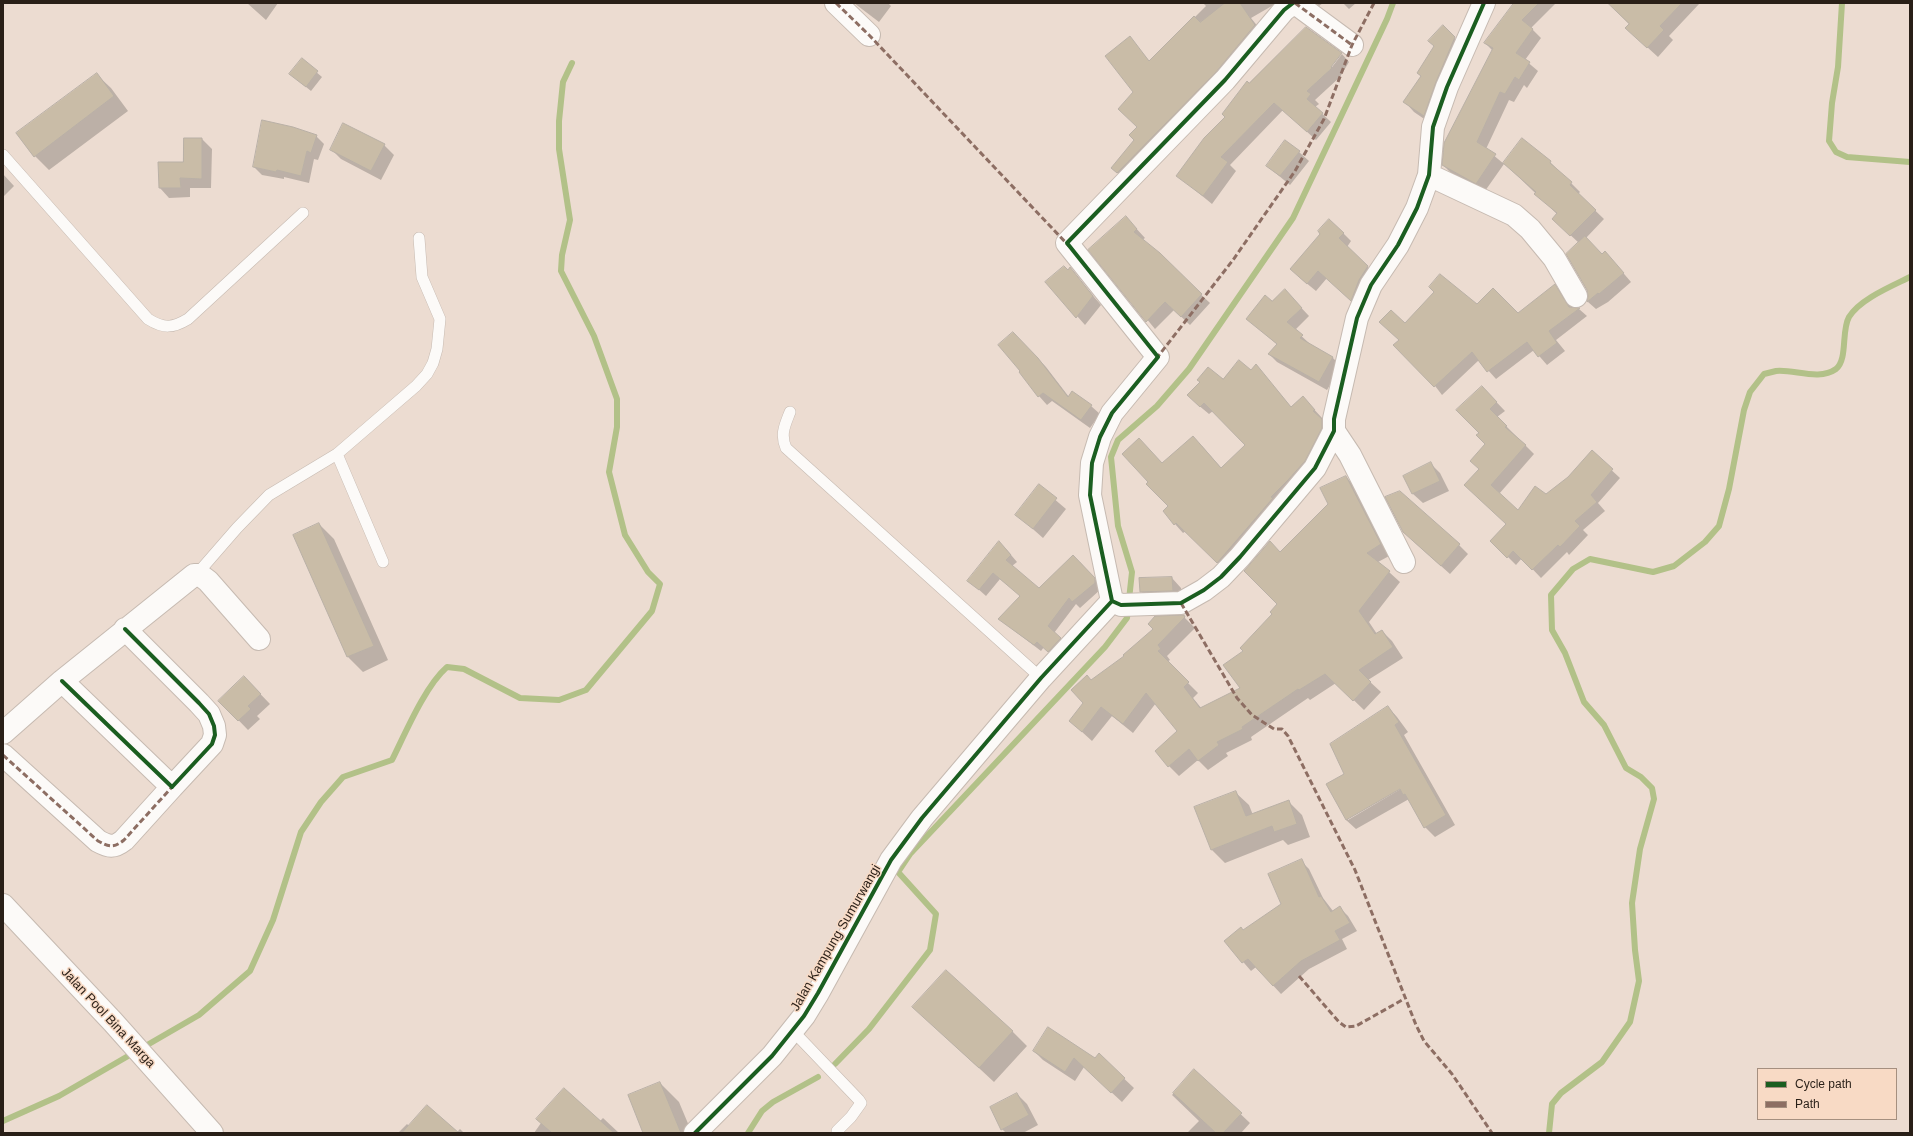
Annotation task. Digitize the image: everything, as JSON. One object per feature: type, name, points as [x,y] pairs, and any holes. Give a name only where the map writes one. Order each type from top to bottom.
[{"type":"street","points":[[836,3],[869,35]]},
{"type":"street","points":[[1352,45],[1294,3],[1284,10],[1225,80],[1067,244],[1158,357],[1112,413],[1100,437],[1092,463],[1090,495],[1116,603],[1147,605],[1181,603],[1204,590],[1221,577],[1240,557],[1300,488],[1315,468],[1334,431],[1334,419],[1357,318],[1371,285],[1398,245],[1417,208],[1430,174],[1433,127],[1447,87],[1484,3]]},
{"type":"street","points":[[1430,174],[1514,215],[1530,229],[1554,258],[1576,296]]},
{"type":"street","points":[[1334,431],[1350,455],[1404,562]]},
{"type":"street","points":[[3,733],[62,681],[191,577],[197,574],[208,581],[259,639]]},
{"type":"street","name":"Jalan Kampung Sumurwangi","points":[[696,1133],[772,1056],[792,1031],[818,993],[891,860],[922,818],[1041,678],[1116,603]]},
{"type":"street","points":[[3,755],[98,841],[106,846],[117,845],[124,840],[212,744],[215,735],[214,726],[209,714],[199,702],[126,629]]},
{"type":"street","points":[[62,681],[172,787]]},
{"type":"street","name":"Jalan Pool Bina Marga","points":[[3,906],[113,1022],[212,1133]]},
{"type":"lane","points":[[3,155],[148,319],[165,328],[173,327],[188,319],[303,213]]},
{"type":"lane","points":[[197,574],[237,528],[269,495],[337,454],[416,386],[427,374],[433,363],[437,349],[440,319],[422,277],[419,238]]},
{"type":"lane","points":[[790,412],[782,432],[786,448],[1041,678]]},
{"type":"lane","points":[[337,454],[383,562]]},
{"type":"lane","points":[[792,1031],[859,1100],[860,1103],[858,1109],[837,1131]]},
{"type":"building","points":[[1225,3],[1240,3],[1255,25],[1216,72],[1117,173],[1111,168],[1134,140],[1129,135],[1137,127],[1118,109],[1133,92],[1105,56],[1130,36],[1149,61],[1194,16],[1200,22]]},
{"type":"building","points":[[1514,3],[1539,3],[1522,20],[1533,29],[1516,53],[1530,62],[1519,80],[1515,77],[1505,94],[1500,92],[1477,142],[1496,154],[1476,184],[1442,165],[1444,143],[1493,48],[1484,43]]},
{"type":"building","points":[[1608,3],[1682,3],[1660,26],[1664,30],[1647,48],[1625,28],[1629,24]]},
{"type":"building","points":[[1443,25],[1455,37],[1436,82],[1424,116],[1403,102],[1421,76],[1417,73],[1434,46],[1428,41]]},
{"type":"building","points":[[1306,27],[1342,53],[1331,67],[1332,68],[1307,91],[1311,94],[1307,99],[1323,113],[1307,132],[1274,103],[1221,157],[1228,162],[1203,196],[1176,176],[1204,138],[1225,117],[1222,114],[1247,81],[1249,83]]},
{"type":"building","points":[[302,58],[318,71],[306,87],[289,74]]},
{"type":"building","points":[[97,73],[114,96],[34,157],[16,133]]},
{"type":"building","points":[[262,120],[293,127],[317,135],[311,153],[307,151],[301,176],[277,170],[276,172],[253,167]]},
{"type":"building","points":[[343,123],[385,144],[371,171],[330,150]]},
{"type":"building","points":[[184,138],[202,138],[202,179],[180,178],[181,188],[159,188],[158,162],[183,162]]},
{"type":"building","points":[[1522,138],[1551,161],[1550,163],[1572,182],[1570,185],[1596,210],[1570,236],[1552,219],[1557,213],[1534,194],[1536,192],[1503,163]]},
{"type":"building","points":[[1285,140],[1300,151],[1280,176],[1266,166]]},
{"type":"building","points":[[1126,216],[1137,229],[1134,232],[1160,253],[1202,294],[1181,317],[1165,302],[1146,322],[1088,250]]},
{"type":"building","points":[[1329,219],[1344,233],[1339,238],[1368,266],[1359,280],[1351,301],[1318,271],[1307,284],[1290,269],[1320,234],[1318,231]]},
{"type":"building","points":[[1585,236],[1602,254],[1605,251],[1624,273],[1587,302],[1587,290],[1566,254]]},
{"type":"building","points":[[1064,266],[1068,270],[1070,267],[1093,296],[1076,318],[1045,282]]},
{"type":"building","points":[[1440,274],[1477,304],[1493,288],[1518,313],[1555,284],[1569,307],[1580,308],[1549,331],[1557,343],[1538,357],[1527,342],[1487,372],[1472,352],[1434,387],[1393,345],[1399,340],[1379,322],[1391,310],[1405,323],[1434,292],[1429,287]]},
{"type":"building","points":[[1285,289],[1302,308],[1287,322],[1303,335],[1300,338],[1333,357],[1319,382],[1268,354],[1277,344],[1246,319],[1265,295],[1272,301]]},
{"type":"building","points":[[1013,332],[1038,358],[1068,397],[1072,391],[1092,405],[1081,420],[1043,393],[1038,397],[1019,372],[1020,371],[998,345]]},
{"type":"building","points":[[1239,360],[1251,370],[1256,364],[1291,407],[1303,396],[1315,410],[1313,411],[1322,419],[1322,428],[1305,461],[1271,497],[1273,498],[1217,563],[1176,523],[1174,525],[1163,511],[1168,506],[1146,484],[1148,482],[1122,454],[1139,438],[1162,463],[1193,436],[1221,468],[1245,445],[1204,403],[1200,407],[1187,395],[1200,382],[1197,380],[1208,367],[1223,379]]},
{"type":"building","points":[[1482,386],[1497,402],[1490,409],[1507,426],[1505,427],[1526,445],[1491,485],[1518,510],[1535,486],[1546,494],[1568,477],[1592,450],[1613,469],[1591,495],[1597,502],[1575,521],[1580,526],[1560,547],[1558,545],[1532,570],[1513,551],[1507,558],[1490,541],[1506,524],[1464,485],[1479,469],[1470,461],[1485,444],[1476,435],[1479,433],[1456,410]]},
{"type":"building","points":[[1431,462],[1440,481],[1412,494],[1403,476]]},
{"type":"building","points":[[1346,476],[1381,544],[1367,553],[1390,571],[1359,611],[1375,634],[1382,630],[1393,647],[1359,670],[1371,682],[1353,701],[1325,674],[1299,690],[1298,689],[1242,727],[1243,729],[1217,742],[1219,745],[1198,761],[1189,749],[1168,767],[1155,751],[1177,731],[1146,693],[1123,724],[1101,707],[1082,732],[1069,721],[1083,703],[1071,690],[1087,675],[1091,680],[1124,656],[1123,655],[1153,629],[1148,624],[1155,616],[1184,615],[1185,617],[1158,645],[1161,649],[1158,651],[1189,682],[1184,687],[1200,708],[1240,688],[1223,665],[1243,651],[1240,648],[1272,614],[1270,612],[1277,604],[1244,571],[1270,541],[1280,552],[1328,504],[1320,488]]},
{"type":"building","points":[[1039,484],[1057,498],[1033,529],[1015,515]]},
{"type":"building","points":[[1400,491],[1460,544],[1441,566],[1403,532],[1385,497]]},
{"type":"building","points":[[319,523],[374,646],[347,657],[293,535]]},
{"type":"building","points":[[999,541],[1011,555],[1006,560],[1039,588],[1073,555],[1095,578],[1095,583],[1072,602],[1069,598],[1048,626],[1061,638],[1048,652],[1037,642],[1034,645],[998,619],[1020,596],[993,573],[979,590],[967,581]]},
{"type":"building","points":[[1172,577],[1173,591],[1140,592],[1139,578]]},
{"type":"building","points":[[244,676],[261,694],[248,706],[251,709],[238,721],[218,701]]},
{"type":"building","points":[[1388,706],[1399,722],[1395,725],[1446,815],[1424,828],[1405,794],[1403,795],[1400,789],[1346,820],[1326,784],[1344,774],[1330,744]]},
{"type":"building","points":[[1236,791],[1246,816],[1289,800],[1297,824],[1274,832],[1272,826],[1211,850],[1194,807]]},
{"type":"building","points":[[1302,859],[1319,897],[1321,896],[1331,912],[1340,906],[1350,923],[1335,931],[1340,940],[1301,961],[1273,986],[1248,959],[1242,963],[1224,941],[1241,927],[1243,930],[1281,904],[1268,874]]},
{"type":"building","points":[[946,970],[1013,1031],[979,1068],[912,1007]]},
{"type":"building","points":[[1048,1027],[1095,1058],[1099,1053],[1125,1078],[1111,1093],[1074,1058],[1065,1072],[1033,1051]]},
{"type":"building","points":[[1194,1069],[1242,1113],[1223,1133],[1216,1133],[1173,1093]]},
{"type":"building","points":[[660,1082],[681,1133],[643,1133],[628,1095]]},
{"type":"building","points":[[564,1088],[614,1133],[552,1133],[536,1119]]},
{"type":"building","points":[[1017,1093],[1029,1115],[1001,1130],[990,1107]]},
{"type":"building","points":[[427,1105],[459,1133],[402,1133]]},
{"type":"waterway","points":[[835,1064],[869,1029],[930,950],[936,914],[898,872],[910,854],[1105,647],[1127,618],[1132,572],[1118,526],[1111,457],[1118,440],[1157,406],[1189,369],[1293,218],[1387,19],[1393,3]]},
{"type":"waterway","points":[[1842,3],[1838,67],[1832,103],[1829,141],[1836,152],[1847,157],[1910,162]]},
{"type":"waterway","points":[[3,1121],[59,1096],[199,1015],[250,971],[273,920],[301,832],[321,802],[343,777],[392,760],[423,698],[439,675],[447,667],[464,669],[520,698],[559,700],[586,690],[652,611],[660,584],[648,572],[625,535],[609,472],[617,427],[617,399],[594,336],[561,271],[562,255],[570,220],[559,149],[559,121],[563,82],[572,63]]},
{"type":"waterway","points":[[1549,1133],[1552,1104],[1561,1093],[1602,1062],[1630,1022],[1639,981],[1635,950],[1632,903],[1640,849],[1654,799],[1652,788],[1641,777],[1626,768],[1604,725],[1584,702],[1565,653],[1552,630],[1551,595],[1573,569],[1590,559],[1653,572],[1674,566],[1705,542],[1719,526],[1729,489],[1744,410],[1750,392],[1764,374],[1776,371],[1822,374],[1836,369],[1842,359],[1847,323],[1854,310],[1868,299],[1910,277]]},
{"type":"waterway","points":[[748,1133],[762,1111],[773,1102],[818,1077]]},
{"type":"marked path","points":[[836,3],[869,35],[1069,246]]},
{"type":"marked path","points":[[1295,3],[1352,45]]},
{"type":"marked path","points":[[1156,359],[1233,260],[1295,171],[1324,119],[1352,45],[1374,3]]},
{"type":"marked path","points":[[1181,603],[1237,698],[1252,715],[1274,729],[1282,729],[1288,736],[1355,870],[1416,1025],[1424,1041],[1452,1074],[1492,1133]]},
{"type":"marked path","points":[[3,755],[98,841],[111,846],[124,840],[172,787]]},
{"type":"marked path","points":[[1299,976],[1339,1022],[1346,1027],[1356,1026],[1404,999]]},
{"type":"cycle path","points":[[1112,601],[1090,495],[1092,463],[1100,437],[1112,413],[1158,357],[1067,243],[1225,80],[1284,10],[1293,3]]},
{"type":"cycle path","points":[[1112,601],[1121,605],[1181,603],[1204,590],[1221,577],[1240,557],[1315,468],[1334,431],[1334,419],[1357,318],[1371,285],[1398,245],[1417,208],[1429,175],[1433,127],[1447,87],[1484,3]]},
{"type":"cycle path","points":[[695,1133],[772,1056],[804,1016],[891,860],[922,818],[1041,678],[1112,601]]},
{"type":"cycle path","points":[[62,681],[172,787],[212,744],[215,735],[214,726],[209,714],[199,703],[125,629]]}]
